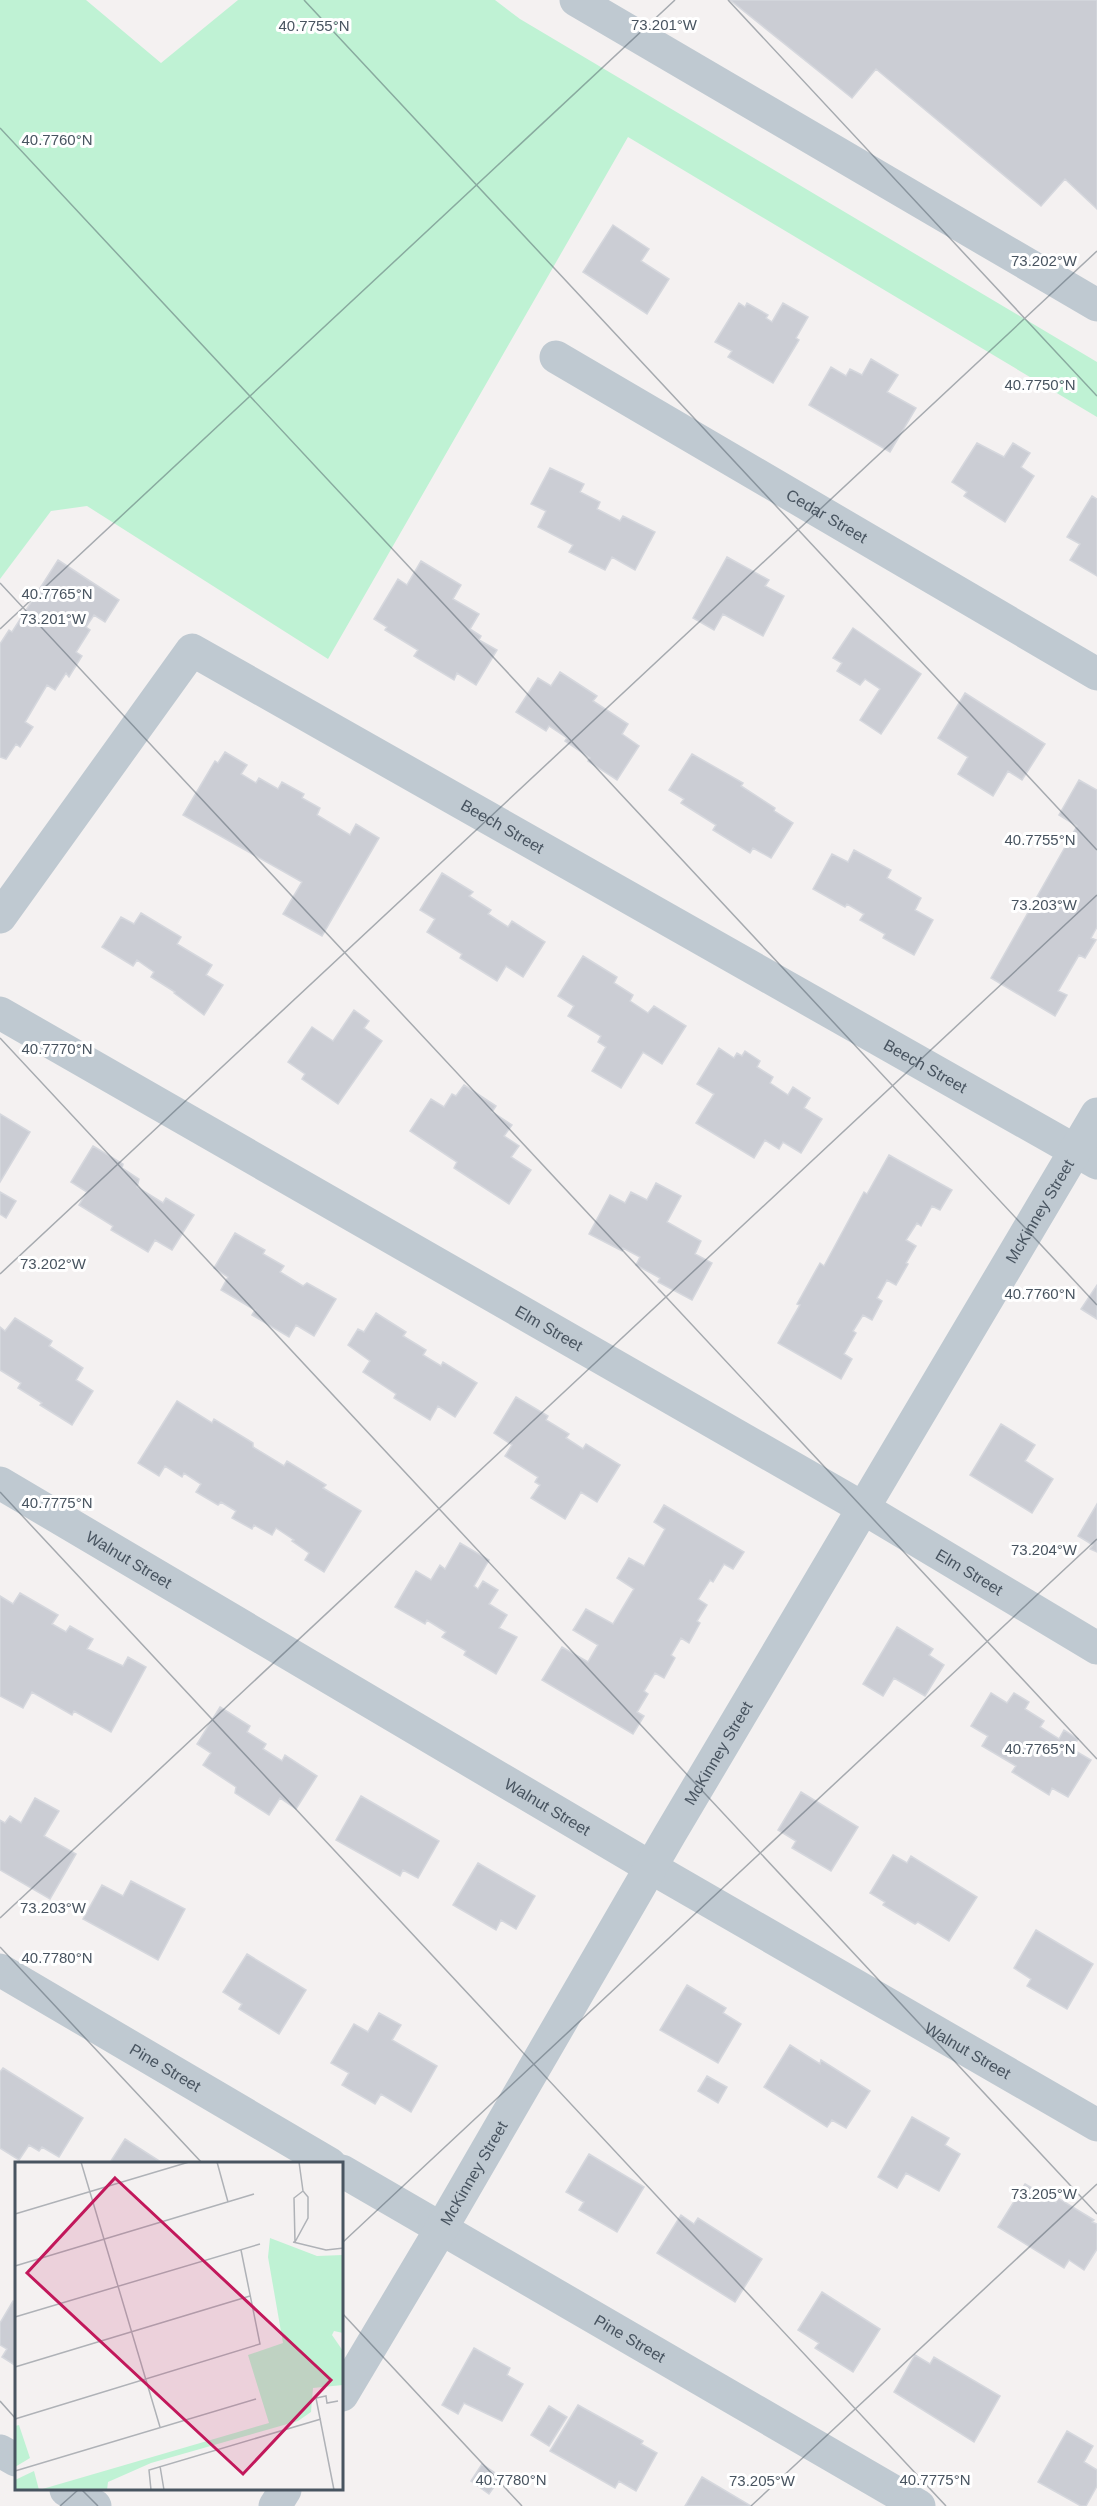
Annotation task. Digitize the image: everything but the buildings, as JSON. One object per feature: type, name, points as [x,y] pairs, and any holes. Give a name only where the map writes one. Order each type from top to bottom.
[{"type":"street","points":[[576,0],[1097,305]]},
{"type":"street","name":"Cedar Street","points":[[556,357],[1097,674]]},
{"type":"street","name":"Beech Street","points":[[0,917],[192,650],[1086,1157]]},
{"type":"street","name":"Elm Street","points":[[0,1013],[863,1508],[1097,1648]]},
{"type":"street","name":"McKinney Street","points":[[344,2392],[441,2229],[650,1867],[863,1508],[1086,1157],[1097,1114]]},
{"type":"street","name":"Walnut Street","points":[[0,1483],[650,1867],[1097,2125]]},
{"type":"street","name":"Pine Street","points":[[0,1970],[327,2162]]},
{"type":"street","name":"Pine Street","points":[[344,2172],[919,2506]]},
{"type":"street","points":[[0,2451],[15,2459]]},
{"type":"street","points":[[68,2491],[94,2506]]},
{"type":"street","points":[[275,2506],[284,2491]]},
{"type":"green space","points":[[0,0],[86,0],[161,63],[238,0],[495,0],[520,19],[1097,362],[1097,417],[628,137],[328,659],[87,506],[51,511],[0,579]]}]
